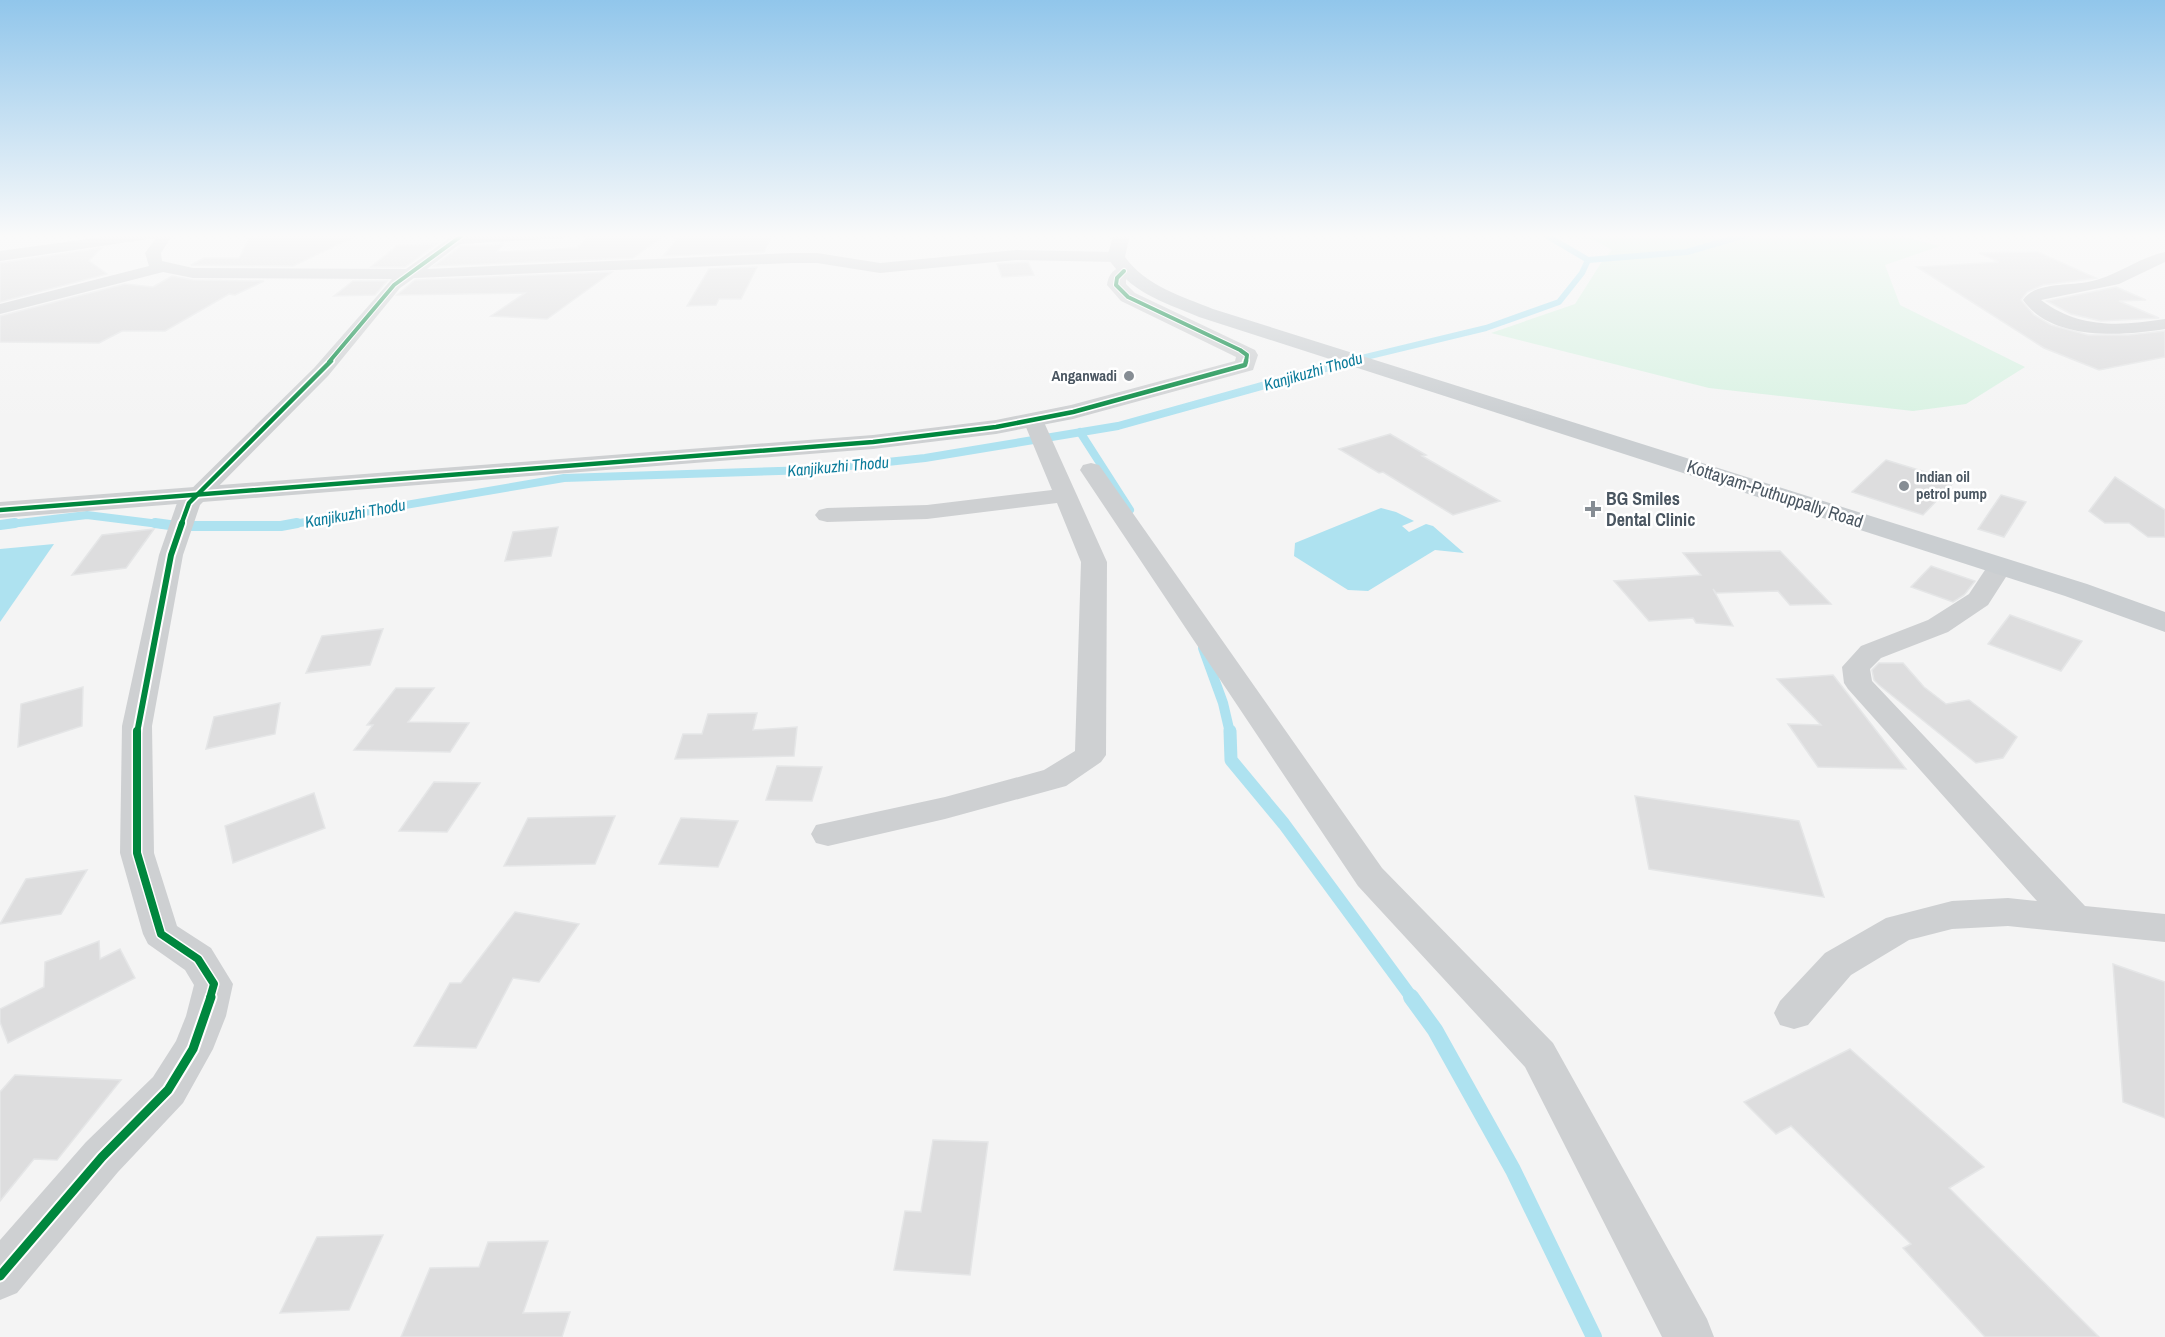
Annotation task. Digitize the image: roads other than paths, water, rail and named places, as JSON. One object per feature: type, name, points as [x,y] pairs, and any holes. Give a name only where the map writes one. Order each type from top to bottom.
[{"type":"main road","name":"Kottayam-Puthuppally Road","points":[[1166,296],[1206,313],[2076,590],[2165,623]]},
{"type":"street","points":[[0,309],[49,296]]},
{"type":"street","points":[[0,1276],[102,1157],[168,1090],[193,1049],[206,1016],[214,984],[198,959],[160,934],[137,853],[137,726],[171,555],[194,498],[321,372],[384,296]]},
{"type":"street","points":[[0,510],[194,498],[873,442],[996,428],[1123,399],[1245,365],[1247,355],[1240,350],[1127,296]]},
{"type":"street","points":[[2035,296],[2031,300],[2041,309],[2070,322],[2094,328],[2122,331],[2165,324]]},
{"type":"street","points":[[828,834],[945,808],[1055,778],[1090,755],[1094,562],[1033,420]]},
{"type":"street","points":[[1091,470],[1370,877],[1539,1055],[1689,1337]]},
{"type":"street","points":[[827,515],[927,512],[1065,495]]},
{"type":"street","points":[[2000,566],[1979,598],[1938,626],[1871,652],[1856,667],[1858,683],[2074,919]]},
{"type":"street","points":[[1794,1013],[1838,964],[1899,928],[1952,915],[2008,912],[2165,928]]},
{"type":"water","points":[[1381,508],[1414,521],[1402,526],[1409,532],[1426,524],[1433,526],[1464,553],[1435,550],[1368,591],[1348,590],[1294,556],[1295,543]]},
{"type":"water","points":[[54,544],[0,622],[0,549]]},
{"type":"waterway","name":"Kanjikuzhi Thodu","points":[[1345,362],[1486,328],[1559,302],[1563,296]]},
{"type":"waterway","name":"Kanjikuzhi Thodu","points":[[1080,432],[1118,426],[1351,361]]},
{"type":"waterway","name":"Kanjikuzhi Thodu","points":[[288,525],[564,478],[812,470],[925,458],[1080,432]]},
{"type":"waterway","points":[[1080,432],[1130,510]]},
{"type":"waterway","name":"Kanjikuzhi Thodu","points":[[2,525],[87,515],[167,525]]},
{"type":"waterway","name":"Kanjikuzhi Thodu","points":[[0,525],[15,523]]},
{"type":"waterway","name":"Kanjikuzhi Thodu","points":[[155,523],[177,526],[281,526],[297,523]]},
{"type":"waterway","points":[[1203,648],[1223,703],[1230,733]]},
{"type":"waterway","points":[[1230,731],[1231,760],[1284,824],[1412,998]]},
{"type":"waterway","points":[[1411,997],[1435,1030],[1513,1170],[1594,1337]]},
{"type":"place","name":"Anganwadi","points":[[1129,376]]},
{"type":"place","name":"Indian oil petrol pump","points":[[1904,486]]},
{"type":"place","name":"BG Smiles Dental Clinic","points":[[1593,509]]}]
